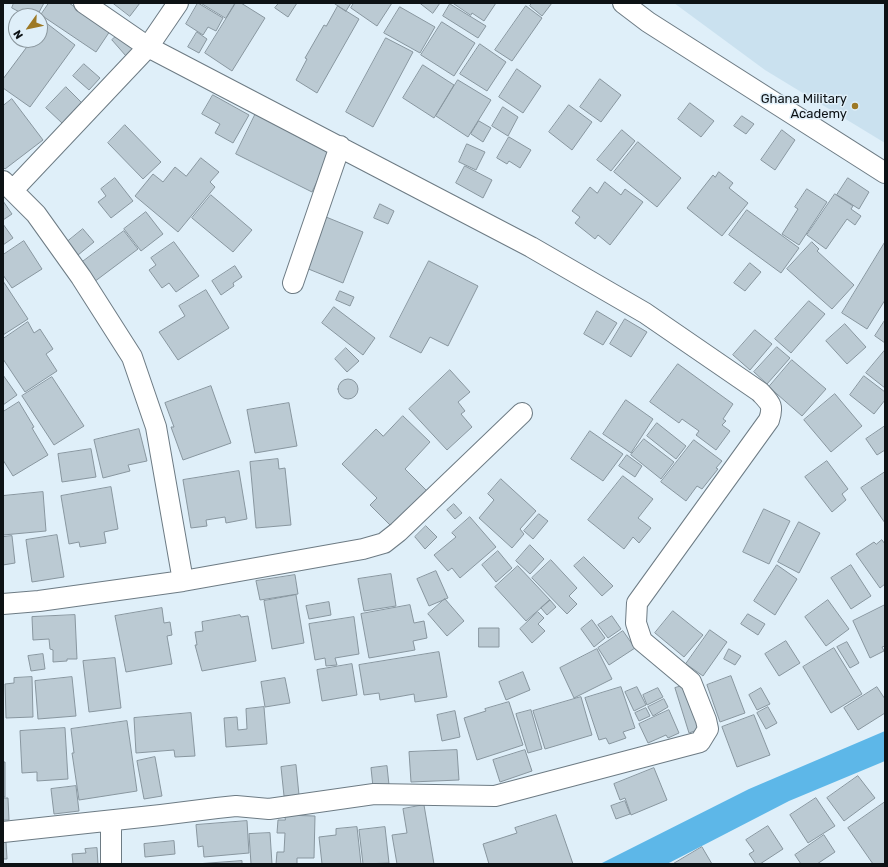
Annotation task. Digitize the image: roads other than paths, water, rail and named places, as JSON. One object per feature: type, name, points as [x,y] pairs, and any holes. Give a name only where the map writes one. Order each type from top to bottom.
[{"type":"street","points":[[3,832],[236,806],[269,808],[374,794],[495,796],[700,742],[708,729],[691,682],[642,641],[636,622],[637,603],[769,420],[772,410],[769,401],[760,392],[645,312],[531,247],[148,47],[84,3]]},
{"type":"street","points":[[178,3],[148,47],[8,186],[36,214],[81,277],[132,357],[156,427],[183,581]]},
{"type":"street","points":[[623,3],[648,22],[885,173]]},
{"type":"street","points":[[293,283],[340,146]]},
{"type":"street","points":[[3,604],[39,601],[183,581],[363,549],[384,543],[398,532],[522,413]]},
{"type":"street","points":[[110,821],[111,864]]},
{"type":"water","points":[[885,731],[885,761],[789,801],[667,864],[600,864],[749,789]]},
{"type":"place","name":"Ghana Military Academy","points":[[855,106]]}]
